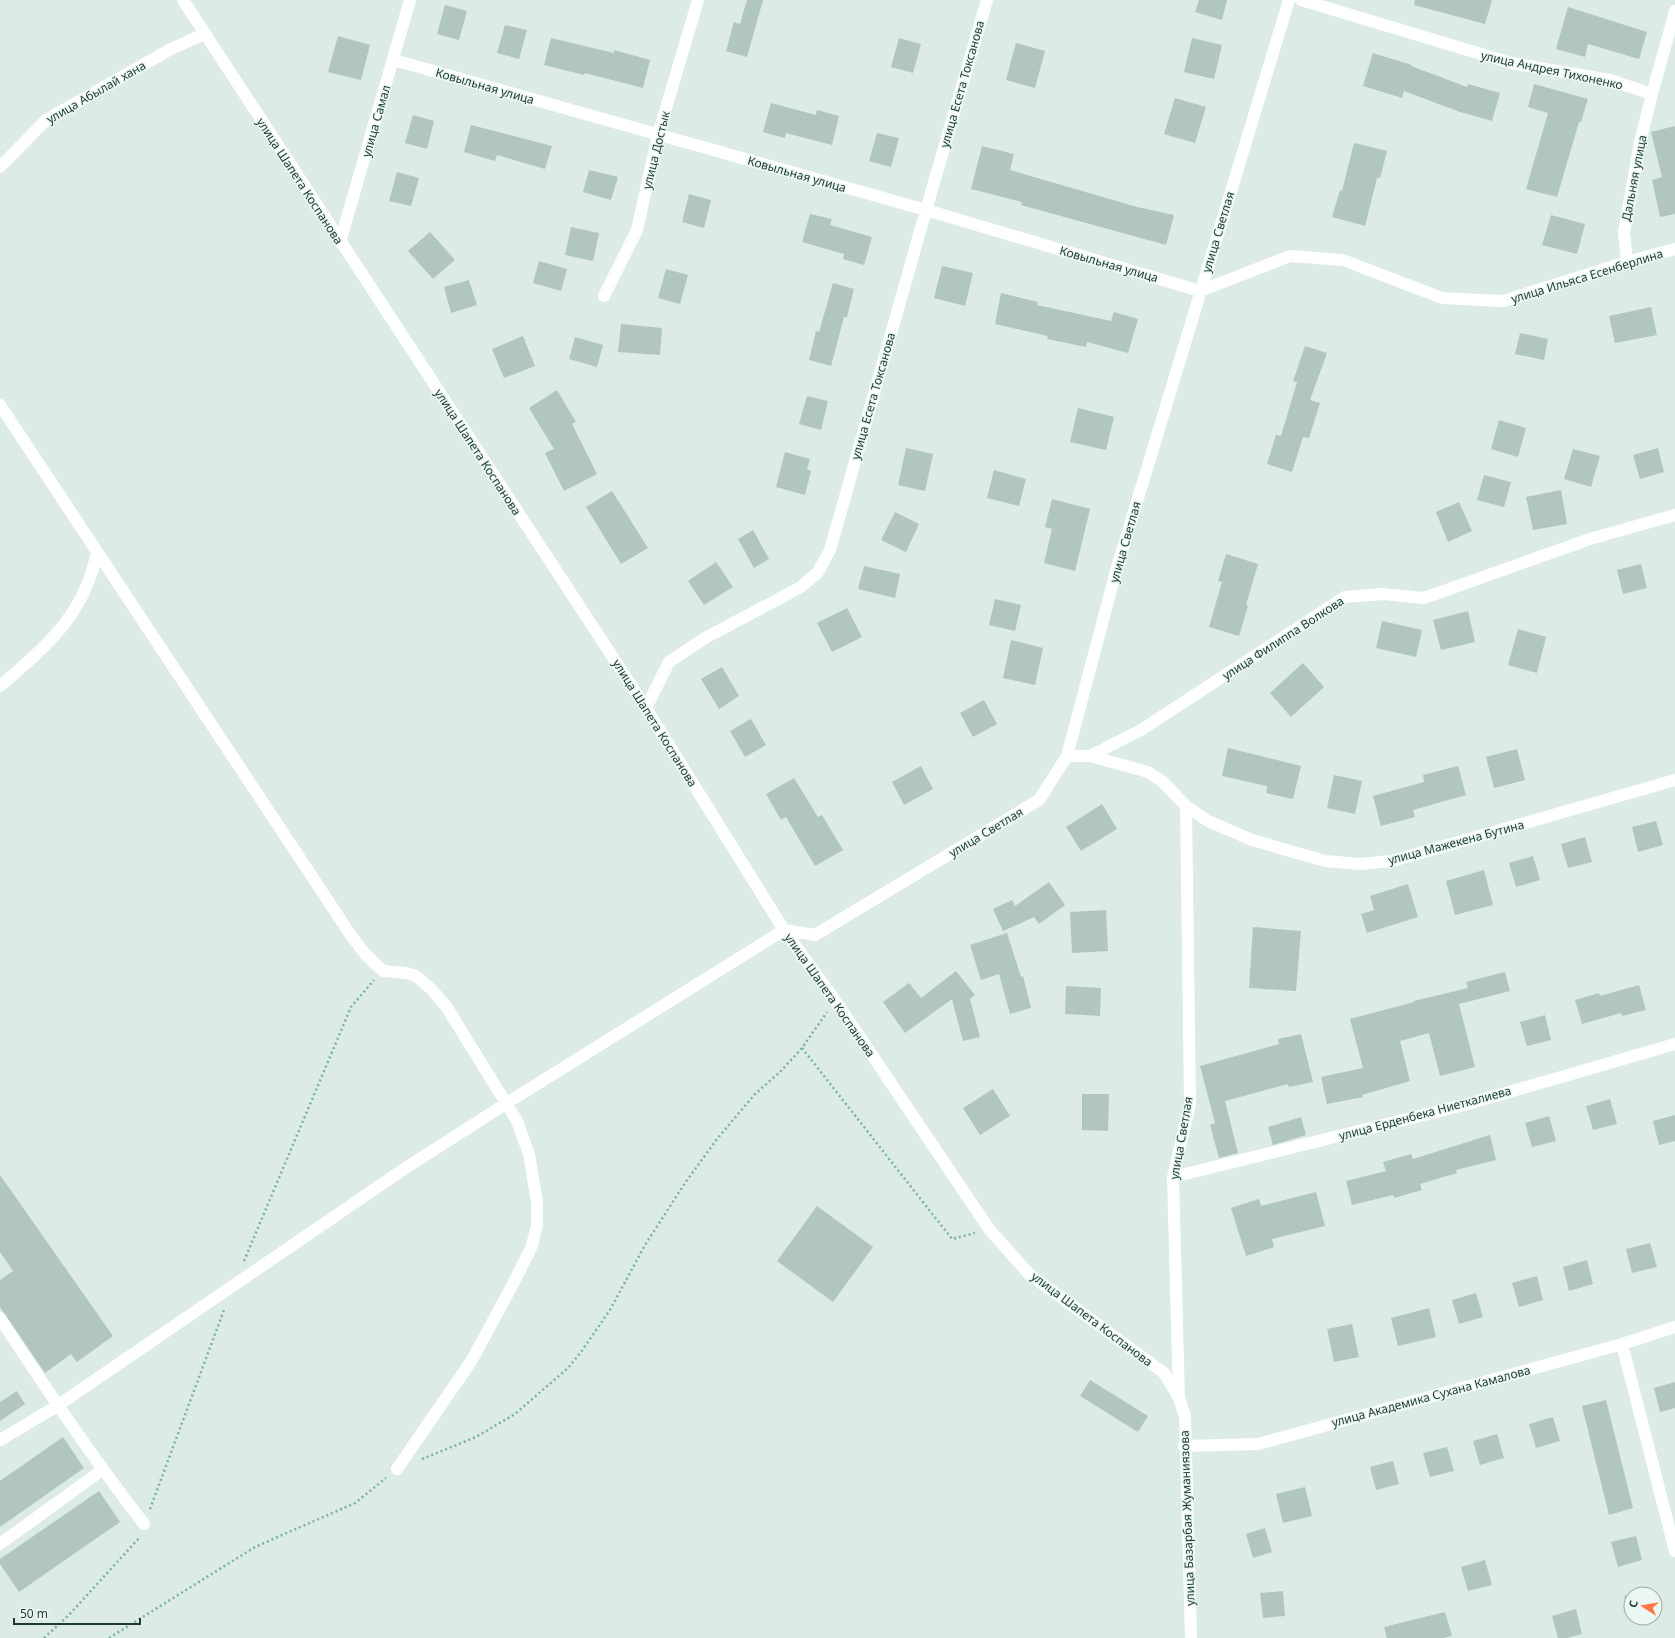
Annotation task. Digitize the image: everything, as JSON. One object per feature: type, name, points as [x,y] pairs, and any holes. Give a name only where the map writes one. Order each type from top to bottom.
[{"type":"street","name":"улица Шапета Коспанова","points":[[183,0],[646,708],[784,930],[835,1000],[989,1229],[1029,1274],[1164,1373],[1180,1398]]},
{"type":"street","name":"улица Самал","points":[[340,242],[394,60],[410,0]]},
{"type":"street","name":"улица Достык","points":[[604,296],[637,230],[658,135],[698,0]]},
{"type":"street","name":"улица Есета Токсанова","points":[[646,708],[669,662],[704,638],[801,587],[818,572],[830,550],[987,0]]},
{"type":"street","name":"улица Светлая","points":[[784,930],[815,935],[1039,800],[1067,756],[1116,571],[1288,0]]},
{"type":"street","name":"улица Андрея Тихоненко","points":[[1301,0],[1512,63],[1610,80],[1652,94]]},
{"type":"street","points":[[1652,94],[1675,11]]},
{"type":"street","name":"улица Абылай хана","points":[[0,167],[46,120],[169,50],[204,34]]},
{"type":"street","name":"Ковыльная улица","points":[[394,60],[926,210],[1200,291]]},
{"type":"street","name":"Дальняя улица","points":[[1627,262],[1624,232],[1640,142],[1652,94]]},
{"type":"street","name":"улица Ильяса Есенберлина","points":[[1200,291],[1290,256],[1343,260],[1442,298],[1503,301],[1627,262],[1675,249]]},
{"type":"street","points":[[0,405],[352,937],[367,956],[383,971],[406,973],[416,976],[430,988],[446,1006],[517,1120],[528,1154],[537,1202],[537,1226],[531,1248],[472,1360],[397,1469]]},
{"type":"street","name":"улица Филиппа Волкова","points":[[1090,756],[1141,730],[1345,597],[1383,594],[1424,598],[1590,539],[1675,515]]},
{"type":"street","points":[[0,686],[44,647],[63,627],[78,604],[88,584],[97,553]]},
{"type":"street","name":"улица Мажекена Бутина","points":[[1067,756],[1090,756],[1148,772],[1162,781],[1186,806],[1208,821],[1252,840],[1325,861],[1360,864],[1392,861],[1675,780]]},
{"type":"street","name":"улица Светлая","points":[[1180,1398],[1173,1177],[1190,1104],[1186,806]]},
{"type":"street","points":[[0,1440],[57,1406],[391,1178],[507,1103],[784,930]]},
{"type":"street","name":"улица Ерденбека Ниеткалиева","points":[[1173,1177],[1464,1105],[1675,1044]]},
{"type":"street","points":[[0,1318],[57,1406],[102,1470],[144,1524]]},
{"type":"street","name":"улица Академика Сухана Камалова","points":[[1184,1446],[1258,1444],[1622,1344],[1675,1327]]},
{"type":"street","points":[[1622,1344],[1675,1551]]},
{"type":"street","name":"улица Базарбая Жуманиязова","points":[[1180,1398],[1185,1416],[1184,1446],[1191,1638]]},
{"type":"street","points":[[0,1544],[102,1470]]},
{"type":"path","points":[[244,1262],[351,1007],[383,971]]},
{"type":"path","points":[[109,1638],[255,1547],[355,1503],[397,1469],[476,1437],[502,1422],[515,1414],[568,1368],[610,1310],[645,1245],[685,1183],[717,1139],[755,1094],[780,1072],[802,1048],[835,1000]]},
{"type":"path","points":[[802,1048],[952,1239],[989,1229]]},
{"type":"path","points":[[44,1638],[68,1616],[140,1537],[226,1305]]},
{"type":"building","points":[[747,0],[763,0],[747,57],[726,51],[734,22],[740,24]]},
{"type":"building","points":[[1199,0],[1227,0],[1222,20],[1195,12]]},
{"type":"building","points":[[1415,0],[1492,0],[1485,24],[1414,5]]},
{"type":"building","points":[[445,5],[467,11],[459,40],[437,34]]},
{"type":"building","points":[[1568,7],[1647,32],[1639,59],[1588,44],[1585,57],[1556,49]]},
{"type":"building","points":[[505,25],[527,30],[519,59],[497,53]]},
{"type":"building","points":[[338,36],[370,45],[361,80],[328,72]]},
{"type":"building","points":[[551,38],[614,53],[614,50],[650,60],[643,88],[585,73],[584,75],[544,65]]},
{"type":"building","points":[[899,38],[921,44],[913,73],[891,67]]},
{"type":"building","points":[[1192,38],[1222,45],[1214,79],[1184,72]]},
{"type":"building","points":[[1016,43],[1045,51],[1035,88],[1006,80]]},
{"type":"building","points":[[1373,53],[1412,65],[1411,66],[1467,87],[1468,84],[1500,93],[1492,121],[1460,112],[1404,91],[1402,98],[1363,86]]},
{"type":"building","points":[[1534,84],[1588,99],[1581,122],[1579,122],[1557,197],[1526,189],[1548,113],[1528,107]]},
{"type":"building","points":[[1175,98],[1206,107],[1195,143],[1164,134]]},
{"type":"building","points":[[771,103],[816,115],[817,110],[839,116],[832,145],[786,133],[785,138],[763,132]]},
{"type":"building","points":[[413,115],[434,121],[427,149],[405,143]]},
{"type":"building","points":[[471,125],[552,146],[545,169],[497,155],[495,161],[464,152]]},
{"type":"building","points":[[1675,126],[1675,214],[1660,217],[1652,180],[1662,177],[1651,132]]},
{"type":"building","points":[[877,133],[899,138],[891,167],[869,161]]},
{"type":"building","points":[[1354,143],[1387,151],[1380,178],[1377,178],[1365,226],[1332,217],[1340,190],[1342,191]]},
{"type":"building","points":[[982,146],[1014,154],[1010,170],[1137,207],[1174,215],[1166,245],[1021,205],[1022,202],[971,189]]},
{"type":"building","points":[[589,170],[618,177],[611,200],[583,192]]},
{"type":"building","points":[[397,172],[419,178],[411,206],[389,201]]},
{"type":"building","points":[[689,194],[711,200],[704,228],[682,222]]},
{"type":"building","points":[[810,214],[832,219],[830,225],[872,237],[864,265],[843,259],[844,254],[802,242]]},
{"type":"building","points":[[1551,215],[1585,224],[1577,254],[1542,245]]},
{"type":"building","points":[[571,227],[599,233],[593,261],[565,255]]},
{"type":"building","points":[[430,232],[455,260],[433,279],[408,251]]},
{"type":"building","points":[[539,261],[567,269],[561,291],[533,283]]},
{"type":"building","points":[[942,266],[973,273],[965,306],[934,298]]},
{"type":"building","points":[[666,269],[688,275],[680,304],[658,298]]},
{"type":"building","points":[[469,280],[477,305],[451,313],[444,287]]},
{"type":"building","points":[[833,283],[854,289],[847,317],[844,317],[831,366],[809,360],[816,331],[819,332]]},
{"type":"building","points":[[1001,293],[1038,302],[1037,305],[1111,321],[1114,312],[1138,319],[1128,353],[1087,342],[1086,347],[1047,339],[1048,336],[995,324]]},
{"type":"building","points":[[1651,307],[1657,335],[1615,343],[1609,316]]},
{"type":"building","points":[[621,324],[662,328],[660,355],[618,352]]},
{"type":"building","points":[[1520,333],[1548,339],[1544,360],[1515,354]]},
{"type":"building","points":[[523,336],[535,366],[504,378],[492,349]]},
{"type":"building","points":[[575,337],[603,345],[597,367],[569,359]]},
{"type":"building","points":[[1305,346],[1327,353],[1310,400],[1320,403],[1309,438],[1303,437],[1292,472],[1267,464],[1276,435],[1281,436],[1297,382],[1293,381]]},
{"type":"building","points":[[557,390],[576,422],[572,424],[597,474],[564,491],[545,453],[554,449],[529,408]]},
{"type":"building","points":[[807,396],[828,401],[821,430],[799,424]]},
{"type":"building","points":[[1078,408],[1114,417],[1106,450],[1070,442]]},
{"type":"building","points":[[1499,420],[1526,428],[1518,457],[1491,449]]},
{"type":"building","points":[[906,448],[933,454],[925,491],[898,485]]},
{"type":"building","points":[[1658,448],[1664,472],[1640,479],[1633,455]]},
{"type":"building","points":[[1573,449],[1600,456],[1591,487],[1564,479]]},
{"type":"building","points":[[785,452],[810,459],[807,469],[811,471],[805,495],[776,487]]},
{"type":"building","points":[[994,470],[1026,479],[1019,506],[987,498]]},
{"type":"building","points":[[1484,475],[1511,482],[1504,507],[1477,500]]},
{"type":"building","points":[[1561,490],[1567,524],[1533,530],[1526,497]]},
{"type":"building","points":[[612,491],[648,548],[621,564],[586,507]]},
{"type":"building","points":[[1052,499],[1090,509],[1075,571],[1044,563],[1052,529],[1045,527]]},
{"type":"building","points":[[1459,502],[1472,531],[1448,542],[1436,512]]},
{"type":"building","points":[[895,512],[919,524],[906,552],[881,540]]},
{"type":"building","points":[[753,530],[769,559],[754,568],[738,539]]},
{"type":"building","points":[[1226,554],[1258,564],[1239,636],[1209,627],[1222,582],[1218,581]]},
{"type":"building","points":[[716,562],[733,587],[704,605],[688,581]]},
{"type":"building","points":[[1641,564],[1647,588],[1623,594],[1617,570]]},
{"type":"building","points":[[864,566],[900,574],[895,598],[858,589]]},
{"type":"building","points":[[995,599],[1021,605],[1015,631],[989,625]]},
{"type":"building","points":[[847,608],[862,637],[832,652],[817,623]]},
{"type":"building","points":[[1468,611],[1475,642],[1441,650],[1433,620]]},
{"type":"building","points":[[1382,621],[1422,630],[1416,657],[1376,648]]},
{"type":"building","points":[[1518,629],[1546,637],[1537,673],[1508,665]]},
{"type":"building","points":[[1011,640],[1043,648],[1035,685],[1003,678]]},
{"type":"building","points":[[1303,663],[1324,687],[1291,717],[1270,693]]},
{"type":"building","points":[[722,667],[739,696],[719,709],[701,679]]},
{"type":"building","points":[[984,700],[997,724],[973,737],[960,713]]},
{"type":"building","points":[[751,719],[766,745],[745,757],[730,731]]},
{"type":"building","points":[[1228,748],[1301,766],[1293,799],[1266,793],[1267,786],[1222,776]]},
{"type":"building","points":[[1517,749],[1525,780],[1494,788],[1486,757]]},
{"type":"building","points":[[921,766],[933,789],[904,805],[892,782]]},
{"type":"building","points":[[1458,766],[1466,795],[1413,810],[1415,817],[1381,826],[1373,796],[1424,782],[1423,775]]},
{"type":"building","points":[[1334,775],[1362,781],[1355,814],[1327,808]]},
{"type":"building","points":[[794,778],[818,817],[822,815],[843,850],[815,866],[786,817],[781,820],[766,794]]},
{"type":"building","points":[[1102,804],[1117,829],[1081,851],[1066,827]]},
{"type":"building","points":[[1656,821],[1663,845],[1638,852],[1632,827]]},
{"type":"building","points":[[1585,837],[1592,862],[1568,868],[1561,844]]},
{"type":"building","points":[[1533,856],[1540,880],[1516,887],[1509,863]]},
{"type":"building","points":[[1484,870],[1493,905],[1455,915],[1446,881]]},
{"type":"building","points":[[1049,882],[1065,905],[1039,924],[1034,917],[1003,931],[993,909],[1012,900],[1015,906]]},
{"type":"building","points":[[1408,884],[1418,917],[1367,933],[1361,914],[1374,910],[1370,896]]},
{"type":"building","points":[[1106,910],[1108,951],[1072,953],[1070,912]]},
{"type":"building","points":[[1253,927],[1301,931],[1296,991],[1249,988]]},
{"type":"building","points":[[1007,933],[1021,977],[1023,976],[1031,1008],[1010,1014],[999,974],[981,980],[970,945]]},
{"type":"building","points":[[956,971],[975,995],[970,999],[980,1037],[963,1041],[952,999],[905,1033],[883,1002],[909,983],[921,998]]},
{"type":"building","points":[[1505,972],[1510,991],[1459,1004],[1475,1067],[1440,1076],[1429,1033],[1400,1041],[1410,1081],[1362,1095],[1363,1097],[1327,1104],[1321,1077],[1363,1068],[1350,1019],[1468,988],[1466,982]]},
{"type":"building","points":[[1639,985],[1646,1010],[1622,1016],[1621,1013],[1582,1024],[1575,1000],[1599,993],[1600,996]]},
{"type":"building","points":[[1066,986],[1101,988],[1100,1016],[1065,1014]]},
{"type":"building","points":[[1545,1015],[1551,1040],[1527,1046],[1520,1022]]},
{"type":"building","points":[[1301,1034],[1313,1082],[1289,1087],[1288,1084],[1225,1101],[1238,1153],[1219,1158],[1210,1125],[1215,1123],[1200,1066],[1279,1044],[1278,1039]]},
{"type":"building","points":[[993,1089],[1010,1116],[980,1135],[963,1108]]},
{"type":"building","points":[[1082,1094],[1109,1094],[1108,1131],[1082,1130]]},
{"type":"building","points":[[1610,1099],[1617,1124],[1593,1130],[1586,1106]]},
{"type":"building","points":[[1675,1115],[1675,1141],[1659,1145],[1653,1121]]},
{"type":"building","points":[[1549,1116],[1556,1141],[1532,1147],[1525,1123]]},
{"type":"building","points":[[1301,1117],[1306,1135],[1273,1145],[1268,1127]]},
{"type":"building","points":[[1490,1135],[1496,1160],[1456,1170],[1457,1173],[1420,1184],[1422,1190],[1394,1198],[1393,1195],[1352,1205],[1346,1181],[1386,1171],[1383,1162],[1411,1154],[1413,1159]]},
{"type":"building","points":[[0,1175],[113,1336],[77,1362],[71,1354],[45,1373],[0,1307],[0,1280],[13,1271],[0,1252]]},
{"type":"building","points":[[1316,1192],[1325,1226],[1272,1239],[1274,1247],[1246,1256],[1231,1208],[1259,1199],[1261,1206]]},
{"type":"building","points":[[817,1206],[873,1247],[833,1302],[777,1261]]},
{"type":"building","points":[[1650,1243],[1657,1267],[1632,1273],[1626,1249]]},
{"type":"building","points":[[1587,1260],[1593,1284],[1569,1291],[1563,1267]]},
{"type":"building","points":[[1537,1276],[1543,1300],[1519,1307],[1512,1283]]},
{"type":"building","points":[[1476,1293],[1483,1317],[1459,1324],[1452,1300]]},
{"type":"building","points":[[1429,1308],[1436,1337],[1398,1346],[1391,1318]]},
{"type":"building","points":[[1352,1324],[1359,1357],[1334,1362],[1327,1329]]},
{"type":"building","points":[[1090,1380],[1148,1416],[1138,1432],[1080,1396]]},
{"type":"building","points":[[1675,1382],[1675,1408],[1660,1412],[1654,1388]]},
{"type":"building","points":[[17,1391],[25,1404],[0,1421],[0,1402]]},
{"type":"building","points":[[1606,1400],[1633,1508],[1609,1515],[1582,1406]]},
{"type":"building","points":[[1553,1417],[1560,1441],[1536,1448],[1529,1424]]},
{"type":"building","points":[[1497,1434],[1504,1458],[1480,1465],[1473,1441]]},
{"type":"building","points":[[63,1437],[84,1468],[0,1527],[0,1481]]},
{"type":"building","points":[[1447,1447],[1454,1471],[1430,1477],[1423,1453]]},
{"type":"building","points":[[1393,1461],[1399,1484],[1376,1490],[1370,1467]]},
{"type":"building","points":[[1305,1487],[1312,1516],[1283,1523],[1276,1494]]},
{"type":"building","points":[[99,1491],[120,1522],[19,1592],[0,1564],[0,1559]]},
{"type":"building","points":[[1265,1528],[1272,1552],[1253,1558],[1246,1534]]},
{"type":"building","points":[[1636,1536],[1642,1560],[1618,1567],[1611,1542]]},
{"type":"building","points":[[1485,1560],[1492,1585],[1468,1591],[1461,1567]]},
{"type":"building","points":[[1283,1591],[1285,1616],[1263,1618],[1260,1593]]},
{"type":"building","points":[[1576,1609],[1582,1634],[1567,1638],[1558,1638],[1552,1616]]},
{"type":"building","points":[[1445,1612],[1452,1636],[1443,1638],[1387,1638],[1384,1627]]}]
